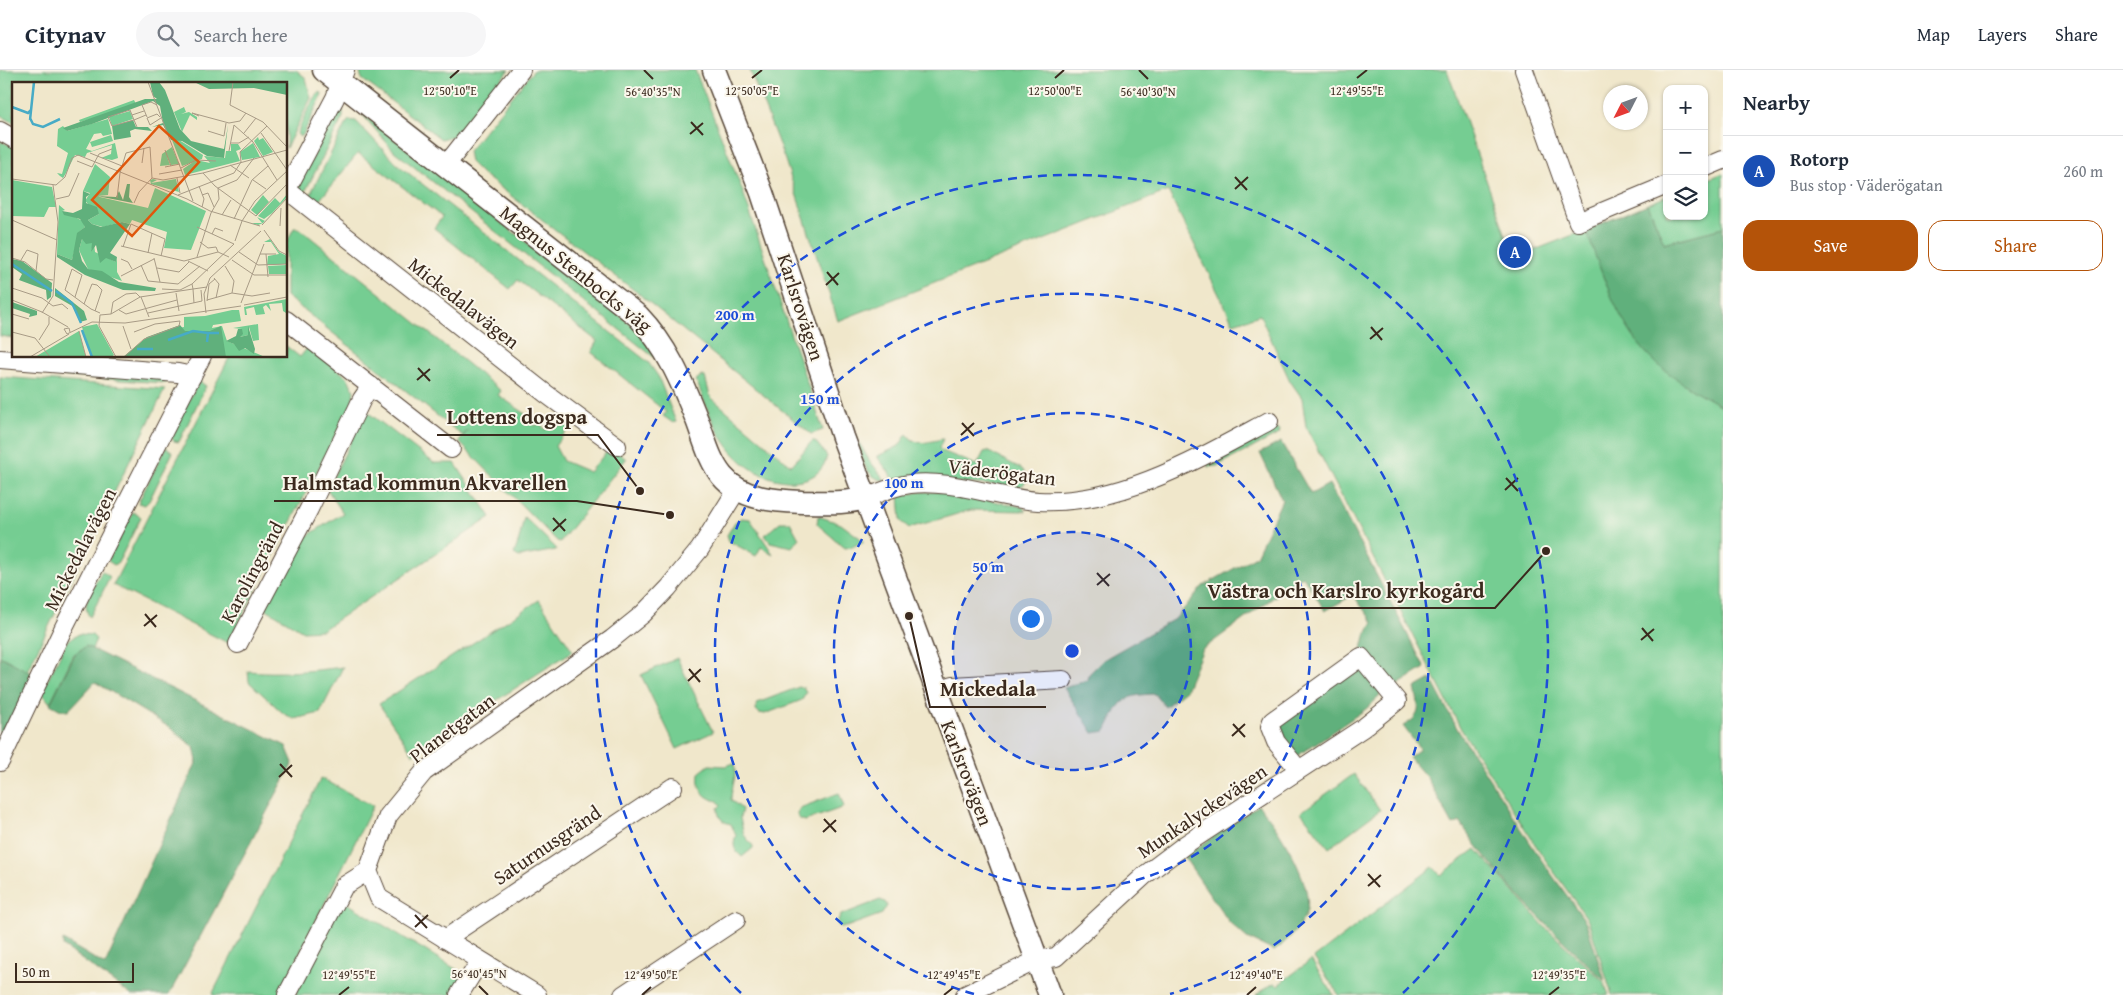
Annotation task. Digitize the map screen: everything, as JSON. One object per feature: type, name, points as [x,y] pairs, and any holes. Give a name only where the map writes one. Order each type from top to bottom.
[{"type":"street","points":[[446,165],[520,70]]},
{"type":"street","name":"Karlsrovägen","points":[[714,70],[779,240],[843,437],[1050,995]]},
{"type":"street","points":[[1524,70],[1578,222],[1663,187]]},
{"type":"street","name":"Magnus Stenbocks väg","points":[[336,74],[446,165],[638,316],[654,333],[676,370],[722,476],[738,488],[759,498],[788,502],[843,502],[866,498]]},
{"type":"street","name":"Mickedalavägen","points":[[288,186],[335,98],[336,74]]},
{"type":"street","points":[[0,131],[12,138]]},
{"type":"street","points":[[1708,166],[1723,160]]},
{"type":"street","name":"Mickedalavägen","points":[[288,192],[545,393],[617,446]]},
{"type":"street","points":[[288,322],[451,448]]},
{"type":"street","name":"Mickedalavägen","points":[[0,762],[64,627],[201,358]]},
{"type":"street","points":[[0,359],[178,373],[192,376]]},
{"type":"street","name":"Karolingränd","points":[[238,644],[309,510],[362,399],[371,386]]},
{"type":"street","name":"Väderögatan","points":[[866,498],[910,484],[973,488],[1038,501],[1071,500],[1117,491],[1167,474],[1269,421]]},
{"type":"street","name":"Planetgatan","points":[[368,871],[388,816],[424,772],[612,639],[644,614],[700,549],[738,488]]},
{"type":"street","name":"Munkalyckevägen","points":[[1037,960],[1056,957],[1145,875],[1186,844],[1299,770],[1363,728],[1397,701],[1360,657],[1278,716],[1270,727],[1276,742],[1299,770]]},
{"type":"street","points":[[936,690],[952,686],[1063,680]]},
{"type":"street","name":"Saturnusgränd","points":[[445,939],[673,787]]},
{"type":"street","points":[[287,995],[344,886],[368,871],[379,898],[537,995]]},
{"type":"street","points":[[623,995],[736,920]]},
{"type":"street","points":[[965,995],[1037,960]]},
{"type":"street","points":[[460,995],[480,961]]},
{"type":"green space","points":[[0,70],[296,70],[306,78],[311,98],[288,144],[288,82],[12,82],[12,122],[0,115]]},
{"type":"green space","points":[[359,70],[509,70],[455,136],[441,139],[362,79]]},
{"type":"green space","points":[[534,70],[695,70],[743,192],[823,430],[811,434],[639,294],[480,172],[470,162],[468,151]]},
{"type":"green space","points":[[750,70],[1447,70],[1514,258],[1586,230],[1606,284],[1630,331],[1691,388],[1723,407],[1723,995],[1612,995],[1588,920],[1542,855],[1461,729],[1306,427],[1302,398],[1290,381],[1260,315],[1233,323],[1168,191],[838,321],[785,160]]},
{"type":"green space","points":[[321,92],[322,95],[303,135],[300,137],[297,134],[304,117],[314,99]]},
{"type":"green space","points":[[339,106],[343,110],[343,117],[304,194],[298,185]]},
{"type":"green space","points":[[360,112],[637,329],[660,362],[394,151]]},
{"type":"green space","points":[[349,120],[356,121],[397,164],[648,362],[658,376],[676,422],[673,423],[663,416],[666,412],[591,352],[597,341],[518,280],[510,289],[434,228],[442,217],[358,153],[318,202],[310,195]]},
{"type":"green space","points":[[0,141],[12,146],[12,338],[0,336]]},
{"type":"green space","points":[[1723,173],[1723,228],[1664,243],[1648,204],[1663,198],[1663,220],[1708,220],[1708,179]]},
{"type":"green space","points":[[1648,204],[1664,243],[1723,228],[1723,407],[1675,378],[1657,364],[1638,344],[1619,313],[1598,263],[1586,230]]},
{"type":"green space","points":[[294,228],[299,228],[501,391],[498,395],[523,412],[535,426],[540,423],[545,430],[553,420],[563,427],[570,420],[573,422],[555,446],[563,461],[589,472],[611,447],[626,459],[560,542],[459,442],[468,430],[463,436],[288,298],[288,239]]},
{"type":"green space","points":[[309,346],[348,378],[354,391],[352,404],[228,643],[113,585],[229,358],[288,358],[288,348],[300,357]]},
{"type":"green space","points":[[55,369],[171,378],[166,383],[61,376],[55,375]]},
{"type":"green space","points":[[701,376],[705,377],[710,396],[714,400],[789,464],[792,465],[812,441],[815,441],[827,456],[824,465],[811,477],[791,481],[768,477],[749,468],[728,447],[713,422],[696,380]]},
{"type":"green space","points":[[0,377],[165,389],[26,673],[0,660]]},
{"type":"green space","points":[[199,381],[206,386],[179,442],[174,441],[170,435]]},
{"type":"green space","points":[[366,411],[434,463],[455,463],[491,517],[322,630],[303,631],[263,607],[293,545],[343,513],[327,489]]},
{"type":"green space","points":[[1275,429],[1280,430],[1279,434],[1217,466],[1208,467],[1208,463]]},
{"type":"green space","points":[[907,434],[919,442],[943,439],[939,448],[942,451],[977,465],[984,452],[987,451],[1022,469],[1025,473],[1026,482],[1018,489],[995,485],[892,479],[878,456],[899,446]]},
{"type":"green space","points":[[1281,442],[1311,494],[1329,484],[1425,668],[1393,688],[1362,649],[1365,636],[1373,622],[1353,595],[1325,611],[1303,576],[1203,649],[1186,690],[1165,707],[1155,694],[1128,698],[1119,707],[1106,731],[1093,733],[1064,688],[1088,680],[1089,674],[1103,660],[1176,618],[1203,586],[1256,556],[1282,500],[1260,453]]},
{"type":"green space","points":[[856,443],[860,444],[869,460],[885,480],[873,476],[869,472]]},
{"type":"green space","points":[[166,447],[173,452],[149,501],[145,505],[138,503]]},
{"type":"green space","points":[[921,492],[948,492],[1023,507],[1026,511],[971,510],[909,528],[901,521],[899,496]]},
{"type":"green space","points":[[133,512],[141,517],[119,561],[114,565],[108,561]]},
{"type":"green space","points":[[818,516],[841,524],[864,541],[845,548],[817,524]]},
{"type":"green space","points":[[524,517],[556,550],[519,557],[514,554]]},
{"type":"green space","points":[[741,518],[750,519],[773,554],[761,547],[756,556],[729,541],[727,535],[735,522]]},
{"type":"green space","points":[[780,522],[790,522],[799,539],[792,547],[770,542],[765,535]]},
{"type":"green space","points":[[102,571],[110,577],[90,617],[87,612],[87,600]]},
{"type":"green space","points":[[539,600],[573,651],[413,754],[379,704]]},
{"type":"green space","points":[[79,634],[92,635],[96,639],[92,649],[86,646],[74,654],[50,703],[43,694],[43,690],[67,641]]},
{"type":"green space","points":[[86,646],[286,746],[293,763],[169,995],[131,995],[63,946],[63,940],[105,965],[197,761],[194,747],[169,727],[95,682],[68,711],[61,710],[50,704],[75,654]]},
{"type":"green space","points":[[0,656],[35,675],[0,752]]},
{"type":"green space","points":[[677,658],[713,732],[677,749],[641,675]]},
{"type":"green space","points":[[1358,665],[1380,690],[1380,696],[1366,709],[1297,756],[1279,741],[1279,720]]},
{"type":"green space","points":[[343,667],[320,713],[294,719],[283,713],[249,682],[248,671],[296,672]]},
{"type":"green space","points":[[1431,679],[1458,730],[1540,858],[1586,922],[1605,981],[1528,906],[1492,865],[1460,822],[1453,825],[1427,778],[1409,757],[1420,749],[1403,726],[1417,714],[1418,701],[1415,688]]},
{"type":"green space","points":[[799,687],[804,688],[806,693],[802,700],[765,714],[759,713],[756,710],[757,703]]},
{"type":"green space","points":[[734,763],[735,772],[731,800],[742,809],[740,818],[744,835],[753,846],[742,857],[734,848],[736,835],[731,824],[723,821],[720,817],[718,808],[721,805],[718,801],[708,798],[702,792],[699,784],[699,773],[709,765],[726,766]]},
{"type":"green space","points":[[1354,774],[1380,810],[1329,848],[1301,812]]},
{"type":"green space","points":[[321,778],[373,806],[279,995],[212,995]]},
{"type":"green space","points":[[839,793],[844,807],[805,821],[798,818],[797,813],[800,808]]},
{"type":"green space","points":[[1258,805],[1266,813],[1292,854],[1299,869],[1307,898],[1307,909],[1302,921],[1289,938],[1274,951],[1247,938],[1229,922],[1184,857]]},
{"type":"green space","points":[[1476,849],[1544,926],[1604,982],[1609,995],[1339,995],[1314,958],[1433,867],[1441,875]]},
{"type":"green space","points":[[342,900],[464,974],[451,995],[295,995]]},
{"type":"green space","points":[[880,900],[885,902],[887,906],[882,914],[846,927],[840,927],[837,923],[841,915]]},
{"type":"green space","points":[[1311,960],[1334,995],[1256,995],[1274,983],[1278,985]]},
{"type":"place","name":"Rotorp","points":[[1515,252]]},
{"type":"place","name":"Lottens dogspa","points":[[640,491]]},
{"type":"place","name":"Halmstad kommun Akvarellen","points":[[670,515]]},
{"type":"place","name":"Västra och Karslro kyrkogård","points":[[1546,551]]},
{"type":"place","name":"Mickedala","points":[[909,616]]}]
